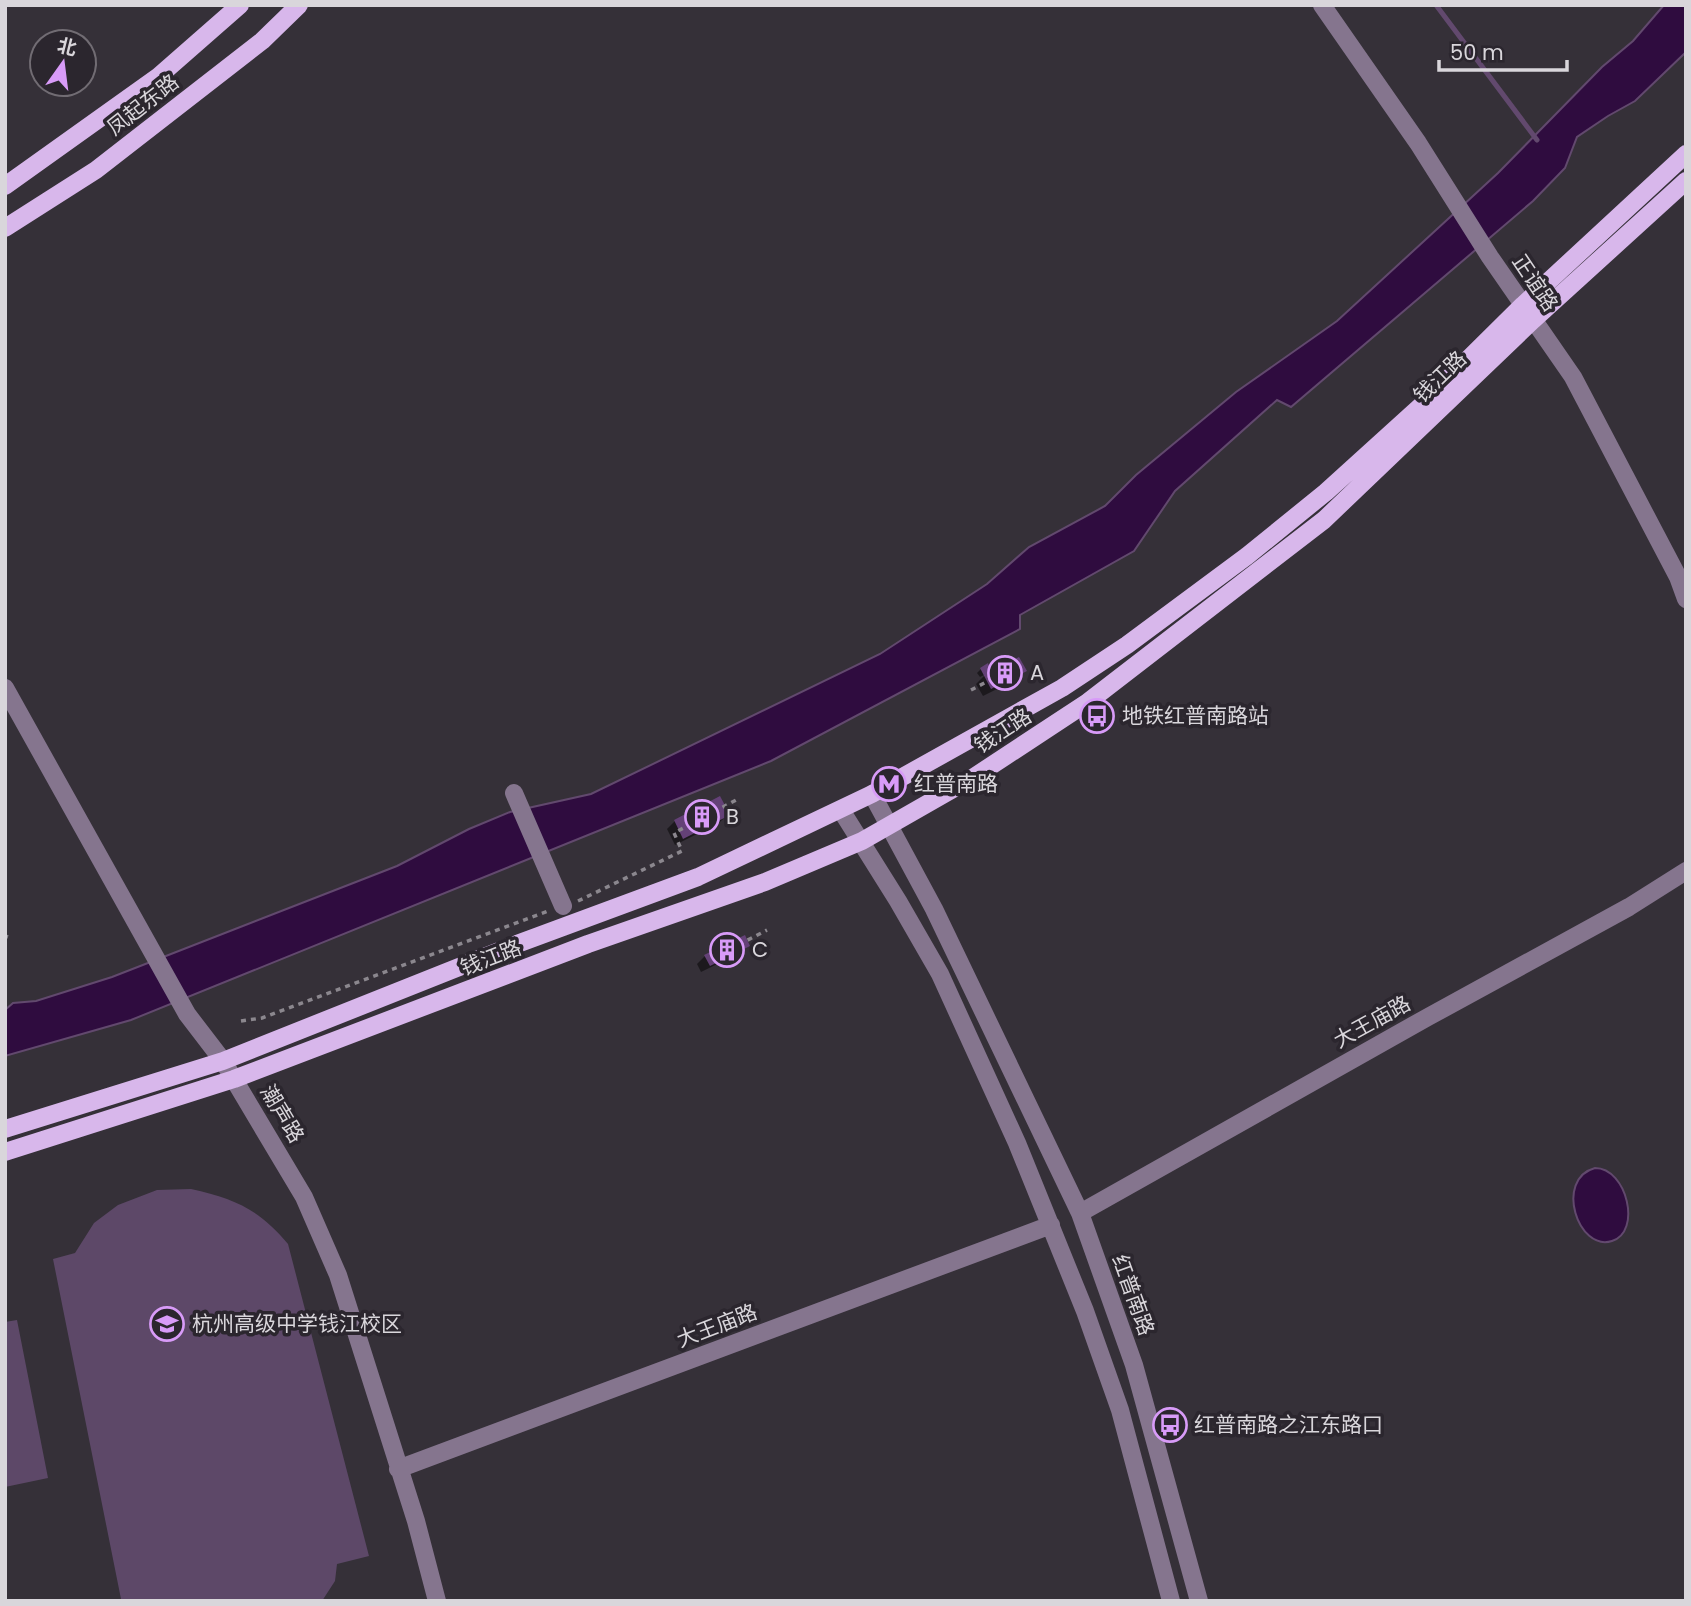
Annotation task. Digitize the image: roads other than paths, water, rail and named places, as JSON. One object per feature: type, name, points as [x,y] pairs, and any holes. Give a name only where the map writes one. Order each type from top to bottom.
[{"type":"main road","name":"凤起东路","points":[[5,186],[159,76],[240,5]]},
{"type":"main road","name":"凤起东路","points":[[5,228],[96,170],[262,41],[299,5]]},
{"type":"main road","name":"钱江路","points":[[5,1152],[234,1079],[589,944],[765,882],[862,841],[974,777],[1088,702],[1324,520],[1686,154]]},
{"type":"main road","name":"钱江路","points":[[5,1129],[223,1060],[517,944],[698,877],[872,794],[1062,688],[1127,645],[1247,556],[1336,484],[1528,313],[1686,181]]},
{"type":"street","name":"正谊路","points":[[1322,5],[1418,143],[1490,257],[1573,377],[1678,577],[1686,599]]},
{"type":"street","name":"潮声路","points":[[7,697],[187,1014],[223,1060],[304,1198],[338,1275],[416,1521],[437,1601]]},
{"type":"street","points":[[514,793],[563,906]]},
{"type":"street","name":"红普南路","points":[[872,794],[939,921],[1080,1213],[1134,1365],[1199,1601]]},
{"type":"street","points":[[841,810],[940,974],[1017,1143],[1085,1311],[1120,1410],[1171,1601]]},
{"type":"street","name":"大王庙路","points":[[1080,1213],[1629,907],[1686,871]]},
{"type":"street","name":"大王庙路","points":[[398,1469],[1051,1225]]},
{"type":"waterway","points":[[1436,5],[1537,140]]},
{"type":"place","name":"A","points":[[1005,673]]},
{"type":"place","name":"地铁红普南路站","points":[[1097,716]]},
{"type":"place","name":"红普南路","points":[[889,784]]},
{"type":"place","name":"B","points":[[702,817]]},
{"type":"place","name":"C","points":[[727,950]]},
{"type":"place","name":"杭州高级中学钱江校区","points":[[167,1324]]},
{"type":"place","name":"红普南路之江东路口","points":[[1170,1425]]}]
